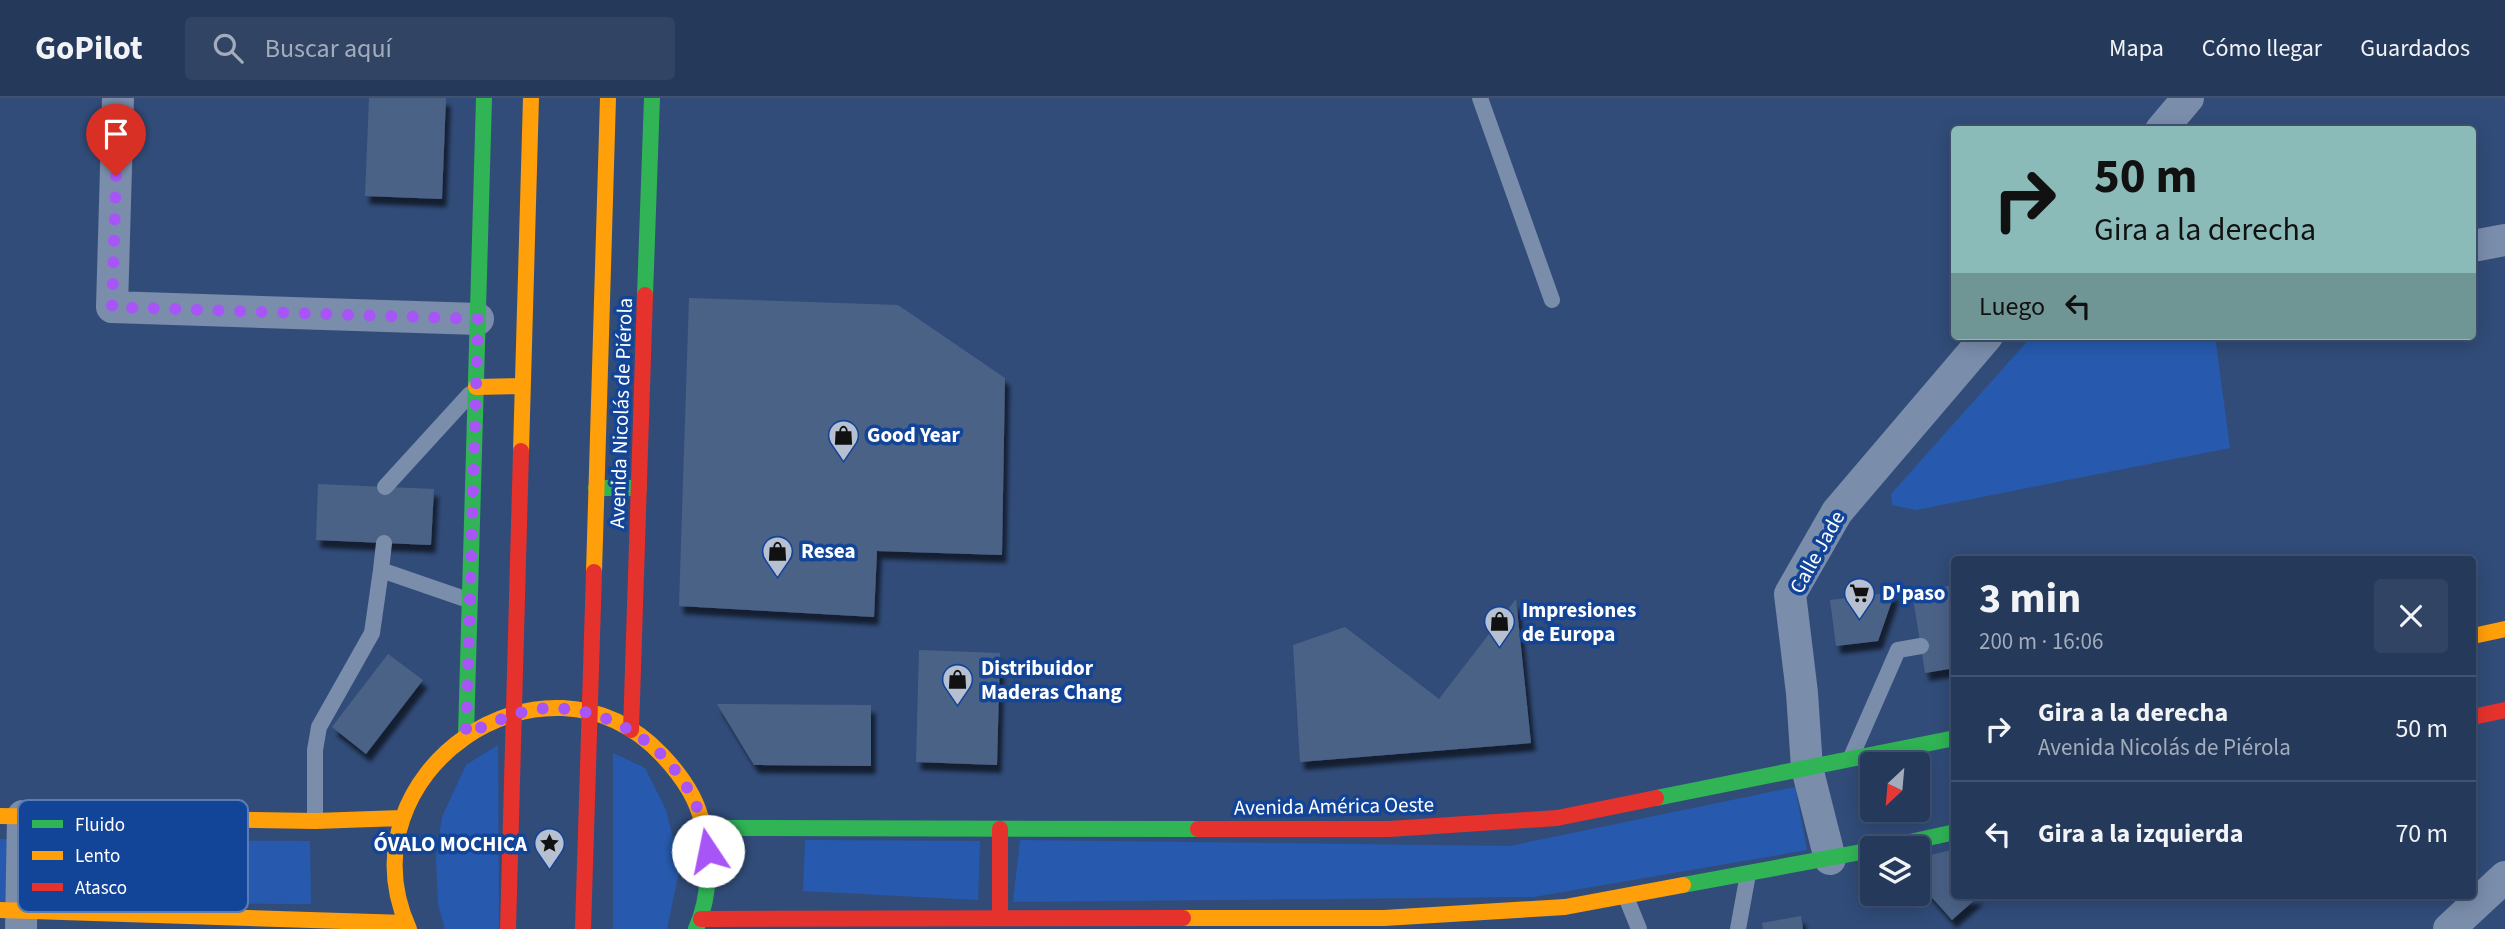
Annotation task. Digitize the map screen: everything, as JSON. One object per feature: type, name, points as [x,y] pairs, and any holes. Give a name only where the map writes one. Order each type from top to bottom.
[{"type":"main road","points":[[466,734],[484,98]]},
{"type":"main road","points":[[508,929],[531,98]]},
{"type":"main road","name":"Avenida Nicolás de Piérola","points":[[583,929],[608,98]]},
{"type":"main road","name":"Avenida Nicolás de Piérola","points":[[631,730],[652,98]]},
{"type":"main road","points":[[476,387],[523,386]]},
{"type":"main road","points":[[596,488],[639,488]]},
{"type":"main road","points":[[2476,635],[2505,629]]},
{"type":"main road","points":[[14,917],[408,926],[395,871],[402,818],[417,785],[438,757],[466,734],[514,713],[551,708],[589,713],[631,730],[664,756],[690,789],[706,828],[710,874],[699,924],[1000,924],[1384,918],[1564,907],[1860,853]]},
{"type":"main road","points":[[2476,717],[2505,710]]},
{"type":"main road","name":"Avenida América Oeste","points":[[706,828],[1389,829],[1557,818],[1951,739]]},
{"type":"main road","points":[[248,820],[402,818]]},
{"type":"main road","points":[[1000,829],[1000,924]]},
{"type":"main road","points":[[1930,838],[1951,833]]},
{"type":"street","points":[[118,98],[112,307],[478,319]]},
{"type":"street","points":[[2164,126],[2188,98]]},
{"type":"street","points":[[2476,245],[2505,240]]},
{"type":"street","name":"Calle Jade","points":[[1830,859],[1807,768],[1802,693],[1790,594],[1837,512],[1984,340]]},
{"type":"street","points":[[11,816],[14,917]]},
{"type":"street","points":[[2449,929],[2505,877]]},
{"type":"lane","points":[[1480,98],[1552,300]]},
{"type":"lane","points":[[385,487],[476,387]]},
{"type":"lane","points":[[315,821],[315,750],[319,727],[372,633],[384,543]]},
{"type":"lane","points":[[381,570],[470,601]]},
{"type":"lane","points":[[1851,759],[1898,650],[1921,646]]},
{"type":"lane","points":[[1738,929],[1748,874]]},
{"type":"lane","points":[[1626,897],[1639,929]]},
{"type":"shaded area","points":[[2028,340],[2216,340],[2230,448],[1916,510],[1892,505],[1891,494]]},
{"type":"shaded area","points":[[498,745],[499,929],[445,929],[438,904],[436,859],[442,817],[466,765]]},
{"type":"shaded area","points":[[613,753],[645,768],[666,810],[680,866],[667,929],[613,929]]},
{"type":"shaded area","points":[[1795,787],[1807,850],[1534,897],[1013,902],[1020,840],[1510,846]]},
{"type":"shaded area","points":[[0,839],[18,839],[18,902],[0,902]]},
{"type":"shaded area","points":[[805,840],[980,841],[978,900],[803,891]]},
{"type":"shaded area","points":[[248,841],[310,841],[311,904],[248,904]]},
{"type":"building","points":[[369,98],[446,98],[442,199],[365,196]]},
{"type":"building","name":"Good Year","points":[[689,298],[898,305],[1005,378],[1002,555],[877,551],[874,617],[679,606]]},
{"type":"building","points":[[318,484],[434,489],[431,545],[316,540]]},
{"type":"building","points":[[1951,586],[1951,669],[1925,673],[1912,592]]},
{"type":"building","name":"D'paso","points":[[1895,592],[1878,641],[1836,646],[1830,600]]},
{"type":"building","points":[[1516,599],[1531,743],[1300,762],[1293,645],[1345,627],[1439,699]]},
{"type":"building","name":"Distribuidor Maderas Chang","points":[[919,650],[1000,653],[997,765],[916,762]]},
{"type":"building","points":[[388,654],[423,680],[366,754],[332,727]]},
{"type":"building","points":[[717,704],[871,705],[871,766],[754,765]]},
{"type":"building","points":[[1951,850],[1951,899],[1976,899],[1952,920],[1930,895],[1930,855]]},
{"type":"building","points":[[1801,916],[1803,929],[1763,929],[1762,923]]},
{"type":"traffic: fast","points":[[466,734],[484,98]]},
{"type":"traffic: fast","points":[[645,295],[652,98]]},
{"type":"traffic: fast","points":[[596,488],[639,488]]},
{"type":"traffic: fast","points":[[1656,798],[1951,739]]},
{"type":"traffic: fast","points":[[696,929],[708,877],[702,823]]},
{"type":"traffic: fast","points":[[706,828],[1198,829]]},
{"type":"traffic: fast","points":[[1930,838],[1951,833]]},
{"type":"traffic: fast","points":[[1683,885],[1860,852]]},
{"type":"traffic: slow","points":[[521,451],[531,98]]},
{"type":"traffic: slow","points":[[594,572],[608,98]]},
{"type":"traffic: slow","points":[[476,387],[523,386]]},
{"type":"traffic: slow","points":[[2476,635],[2505,629]]},
{"type":"traffic: slow","points":[[409,929],[395,872],[402,819],[427,773],[465,737],[512,715],[563,708],[614,721],[669,762],[692,795],[702,823]]},
{"type":"traffic: slow","points":[[0,816],[18,816]]},
{"type":"traffic: slow","points":[[248,820],[402,818]]},
{"type":"traffic: slow","points":[[1183,918],[1384,918],[1565,907],[1683,885]]},
{"type":"traffic: slow","points":[[0,910],[18,911]]},
{"type":"traffic: slow","points":[[62,912],[406,923]]},
{"type":"traffic: jam","points":[[631,730],[645,295]]},
{"type":"traffic: jam","points":[[508,929],[521,451]]},
{"type":"traffic: jam","points":[[583,929],[594,572]]},
{"type":"traffic: jam","points":[[2476,716],[2505,710]]},
{"type":"traffic: jam","points":[[1198,829],[1389,829],[1557,818],[1656,798]]},
{"type":"traffic: jam","points":[[1000,829],[1000,918]]},
{"type":"traffic: jam","points":[[701,919],[1183,918]]},
{"type":"place","name":"Good Year","points":[[844,462]]},
{"type":"place","name":"Resea","points":[[778,578]]},
{"type":"place","name":"D'paso","points":[[1859,620]]},
{"type":"place","name":"Impresiones de Europa","points":[[1499,649]]},
{"type":"place","name":"Distribuidor Maderas Chang","points":[[958,707]]},
{"type":"place","name":"ÓVALO MOCHICA","points":[[550,871]]},
{"type":"route","points":[[116,176],[112,307],[478,319],[466,734],[514,713],[551,708],[589,713],[631,730],[664,756],[690,789],[706,828],[708,851]]}]
